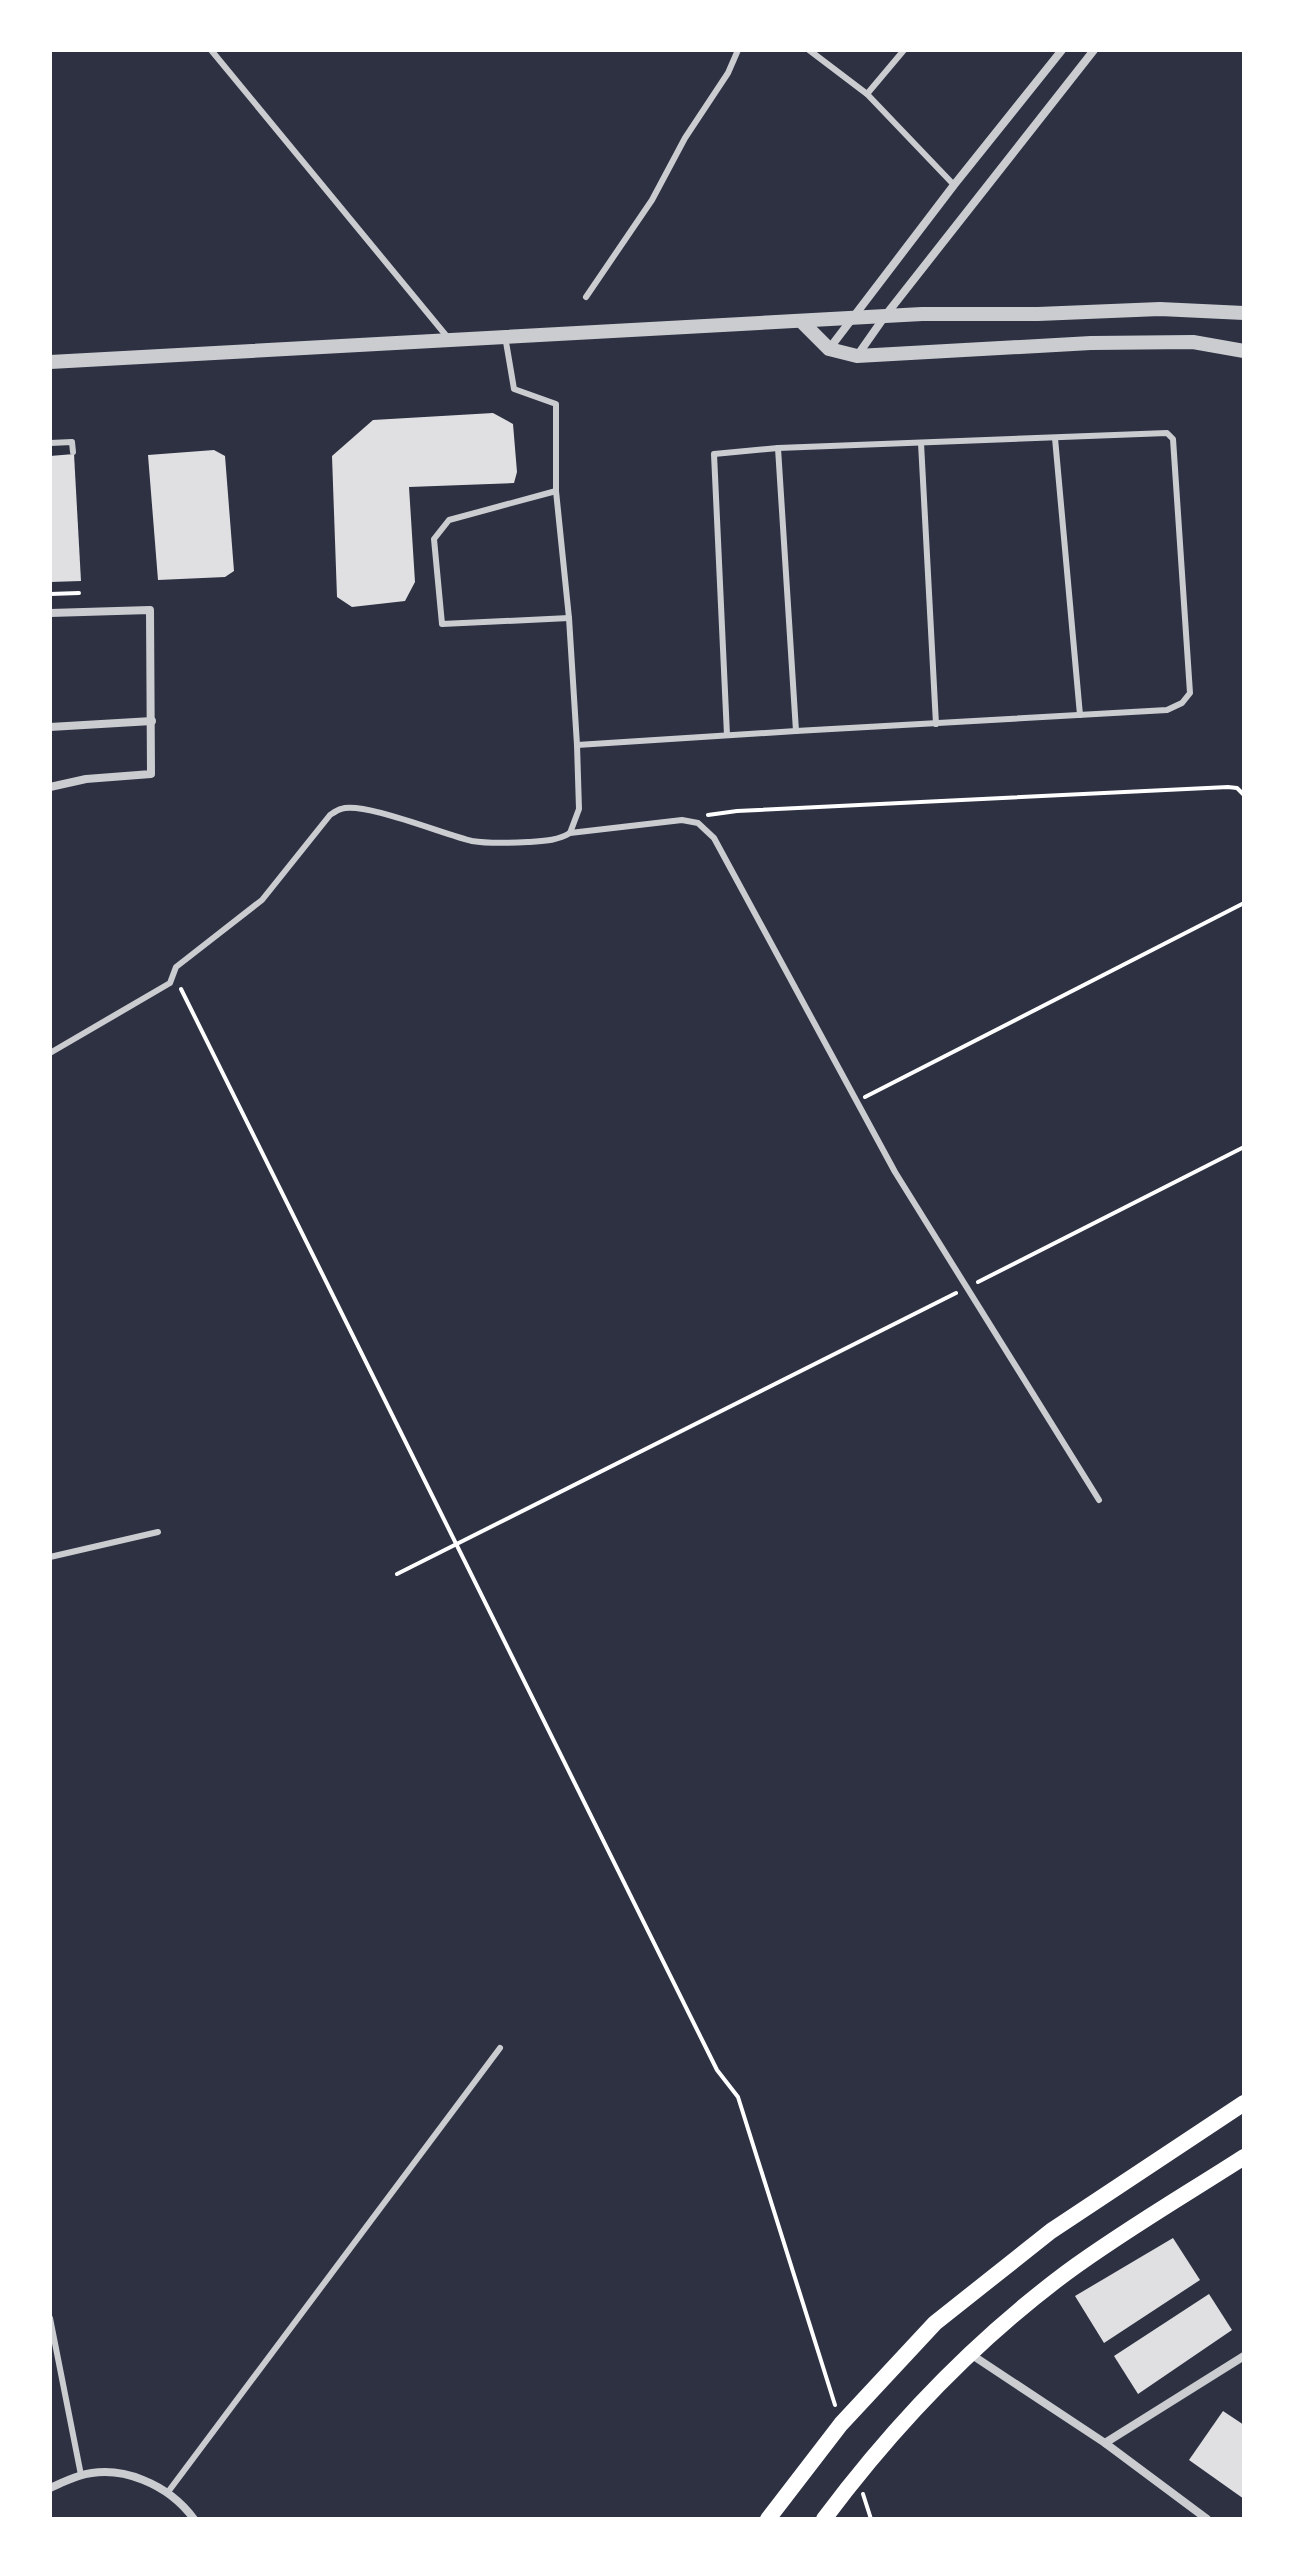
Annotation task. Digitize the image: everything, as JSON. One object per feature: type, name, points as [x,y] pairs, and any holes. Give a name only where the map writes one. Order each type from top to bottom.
[{"type":"main road","points":[[768,2519],[841,2424],[935,2323],[1051,2231],[1244,2103]]},
{"type":"main road","points":[[824,2519],[853,2481],[969,2353],[1066,2273],[1244,2157]]},
{"type":"street","points":[[829,349],[1062,50]]},
{"type":"street","points":[[857,356],[1094,50]]},
{"type":"street","points":[[50,362],[885,316],[1160,309],[1244,313]]},
{"type":"street","points":[[801,321],[829,349],[857,356],[1091,343],[1193,342],[1244,351]]},
{"type":"street","points":[[50,613],[150,610],[152,721],[151,774],[86,779],[50,787]]},
{"type":"street","points":[[50,727],[152,721]]},
{"type":"street","points":[[969,2353],[1105,2443],[1207,2519]]},
{"type":"street","points":[[1105,2443],[1244,2356]]},
{"type":"street","points":[[50,2488],[81,2475],[112,2472],[141,2478],[168,2492],[194,2519]]},
{"type":"lane","points":[[211,50],[449,339]]},
{"type":"lane","points":[[586,297],[652,200],[685,138],[728,73],[738,50]]},
{"type":"lane","points":[[809,50],[867,94],[954,185]]},
{"type":"lane","points":[[867,94],[904,50]]},
{"type":"lane","points":[[505,336],[514,389],[556,404],[556,491],[569,618],[577,745],[579,809],[570,833]]},
{"type":"lane","points":[[577,745],[1167,710],[1182,703],[1190,693],[1173,439],[1167,433],[778,448],[714,454],[727,735]]},
{"type":"lane","points":[[1055,438],[1080,715]]},
{"type":"lane","points":[[50,443],[72,442],[73,452]]},
{"type":"lane","points":[[921,443],[936,724]]},
{"type":"lane","points":[[778,448],[796,731]]},
{"type":"lane","points":[[556,491],[449,520],[434,539],[442,624],[569,618]]},
{"type":"lane","points":[[50,1053],[170,983],[176,967],[262,900],[330,815],[342,808],[359,809],[442,830],[471,841],[499,844],[553,840],[570,833],[682,820],[698,823],[714,838],[895,1172],[1099,1500]]},
{"type":"lane","points":[[50,1557],[158,1532]]},
{"type":"lane","points":[[168,2492],[500,2048]]},
{"type":"lane","points":[[50,2318],[81,2475]]},
{"type":"path","points":[[50,594],[79,593]]},
{"type":"path","points":[[682,820],[737,811],[1228,787],[1237,788],[1244,795]]},
{"type":"path","points":[[857,1101],[1244,903]]},
{"type":"path","points":[[176,967],[179,985],[717,2070],[738,2097],[841,2424]]},
{"type":"path","points":[[397,1574],[1244,1147]]},
{"type":"building","points":[[493,413],[513,424],[517,472],[514,483],[409,487],[415,582],[405,601],[352,607],[337,597],[332,456],[373,420]]},
{"type":"building","points":[[214,450],[225,456],[234,571],[225,577],[158,580],[148,455]]},
{"type":"building","points":[[74,454],[81,581],[50,582],[50,456]]},
{"type":"building","points":[[1173,2238],[1200,2280],[1104,2343],[1075,2296]]},
{"type":"building","points":[[1209,2294],[1232,2330],[1138,2394],[1114,2356]]},
{"type":"building","points":[[1223,2411],[1244,2425],[1244,2499],[1189,2460]]}]
